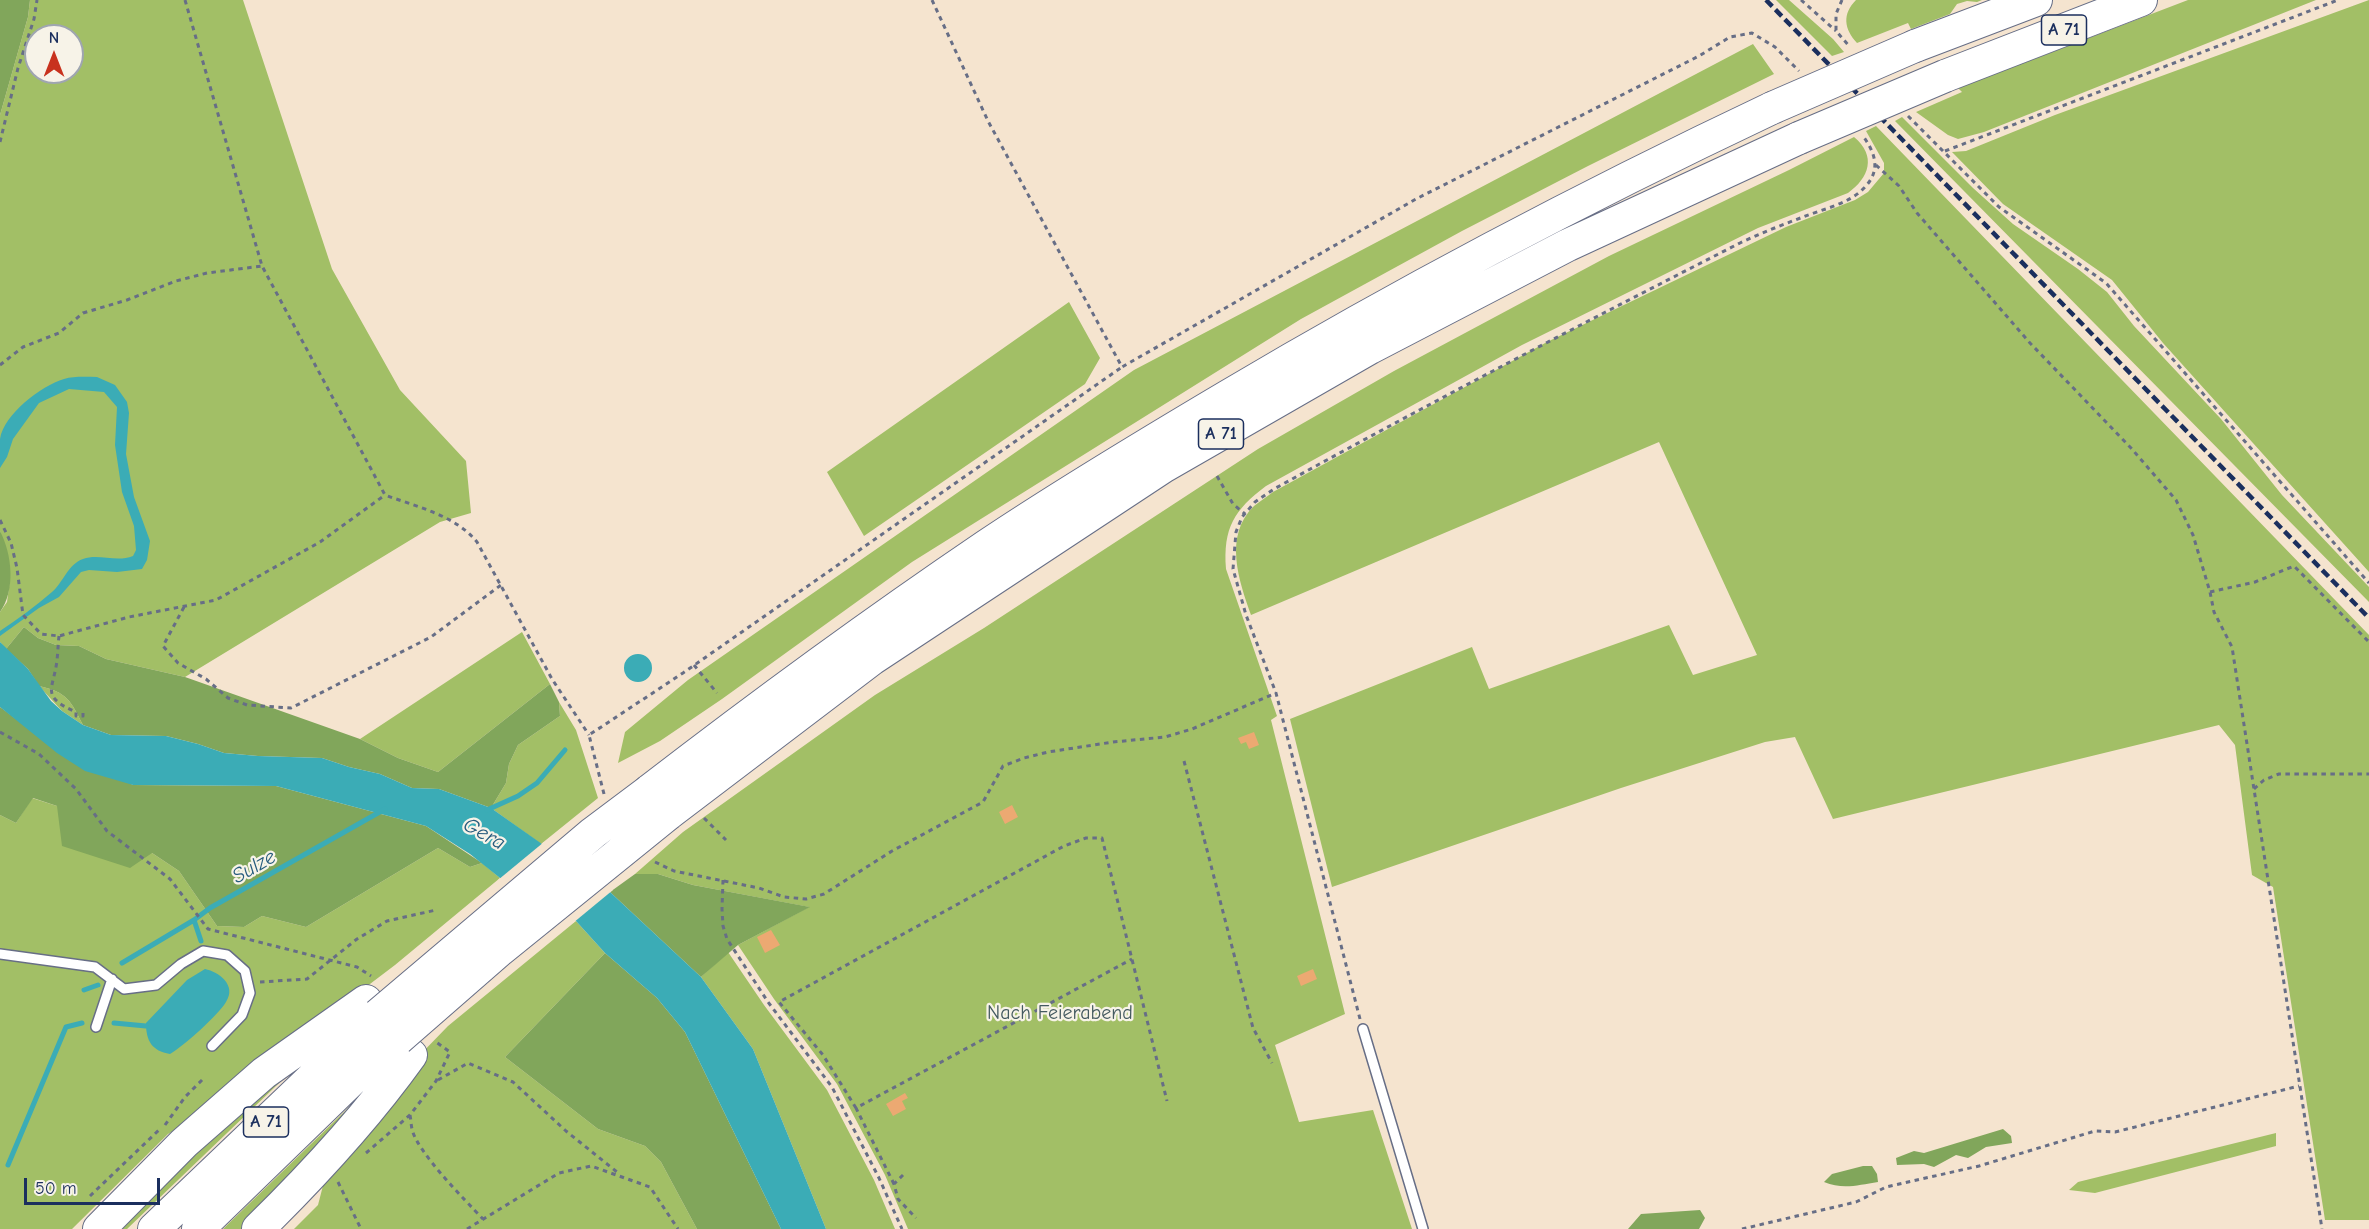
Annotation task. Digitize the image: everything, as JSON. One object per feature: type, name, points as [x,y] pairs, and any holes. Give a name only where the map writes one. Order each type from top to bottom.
[{"type":"highway","name":"A 71","points":[[198,1229],[364,1068],[415,1045],[453,992],[600,867],[658,802],[874,624],[988,545],[1154,440],[1352,323],[1529,227],[1772,108],[1915,46],[2036,0]]},
{"type":"highway","name":"A 71","points":[[154,1229],[373,998],[453,952],[593,833],[658,802],[1163,467],[1370,348],[1557,250],[1799,138],[1946,76],[2141,0]]},
{"type":"highway","points":[[99,1229],[184,1143],[264,1073],[373,998]]},
{"type":"highway","points":[[258,1229],[311,1177],[387,1089],[415,1045]]},
{"type":"lane","points":[[0,954],[95,967],[124,989],[156,985],[203,951],[227,954],[245,972],[250,993],[242,1015],[212,1046]]},
{"type":"lane","points":[[96,1027],[112,979]]},
{"type":"lane","points":[[1363,1029],[1423,1229]]},
{"type":"path","points":[[0,142],[18,68],[34,19],[37,0]]},
{"type":"path","points":[[185,0],[262,267],[385,495],[452,520],[468,530],[477,542],[552,679],[589,735],[604,794]]},
{"type":"path","points":[[932,0],[988,121],[1122,367]]},
{"type":"path","points":[[1801,0],[1836,31],[1851,48]]},
{"type":"path","points":[[1836,31],[1836,14],[1842,0]]},
{"type":"path","points":[[1945,151],[2338,0]]},
{"type":"path","points":[[589,735],[694,665],[1122,367],[1416,199],[1699,56],[1730,37],[1752,33],[1775,47],[1800,72]]},
{"type":"path","points":[[1907,115],[1999,207],[2106,284],[2369,583]]},
{"type":"path","points":[[1861,135],[1868,144],[1876,165],[1899,186],[1917,213],[2030,343],[2131,448],[2176,500],[2193,535],[2214,612],[2232,647],[2322,1229]]},
{"type":"path","points":[[1363,1029],[1276,693],[1246,615],[1233,568],[1236,532],[1245,514],[1255,502],[1274,489],[1546,342],[1753,237],[1842,203],[1863,190],[1874,175],[1876,165]]},
{"type":"path","points":[[0,365],[23,347],[59,333],[83,313],[127,300],[176,281],[207,273],[262,267]]},
{"type":"path","points":[[1217,476],[1233,504],[1245,514]]},
{"type":"path","points":[[0,520],[11,543],[24,617],[41,634],[59,636],[129,617],[216,600],[320,542],[385,495]]},
{"type":"path","points":[[2210,592],[2255,582],[2294,566],[2369,642]]},
{"type":"path","points":[[184,607],[163,646],[178,663],[206,678],[228,698],[247,705],[291,708],[431,637],[501,585]]},
{"type":"path","points":[[59,636],[57,661],[50,686],[52,693],[62,706],[76,712],[76,716],[83,716],[83,713]]},
{"type":"path","points":[[694,665],[717,693]]},
{"type":"path","points":[[655,862],[674,871],[759,888],[784,897],[806,899],[824,894],[892,851],[983,802],[1003,766],[1048,752],[1165,737],[1192,729],[1276,693]]},
{"type":"path","points":[[0,732],[39,754],[76,789],[107,831],[170,879],[208,929],[357,967],[373,998]]},
{"type":"path","points":[[1184,761],[1253,1028],[1272,1063]]},
{"type":"path","points":[[2254,789],[2264,780],[2279,774],[2369,774]]},
{"type":"path","points":[[704,819],[726,840]]},
{"type":"path","points":[[916,1218],[898,1199],[894,1184],[856,1108],[823,1055],[779,1002],[1064,846],[1086,838],[1102,838],[1167,1101]]},
{"type":"path","points":[[723,880],[722,909],[727,939],[768,1002],[832,1087],[879,1178],[902,1229]]},
{"type":"path","points":[[248,982],[307,979],[357,939],[387,921],[436,910]]},
{"type":"path","points":[[856,1108],[940,1065],[1132,959]]},
{"type":"path","points":[[361,1158],[410,1115],[436,1081],[450,1052],[415,1045]]},
{"type":"path","points":[[436,1081],[468,1063],[513,1082],[566,1131],[620,1174]]},
{"type":"path","points":[[90,1196],[166,1123],[184,1097],[204,1078]]},
{"type":"path","points":[[1742,1229],[1856,1202],[1886,1187],[1979,1166],[2095,1131],[2115,1132],[2299,1086]]},
{"type":"path","points":[[410,1115],[412,1131],[423,1150],[483,1219]]},
{"type":"path","points":[[467,1229],[559,1173],[591,1166],[620,1174],[650,1187],[678,1229]]},
{"type":"path","points":[[894,1184],[903,1175]]},
{"type":"path","points":[[337,1179],[361,1229]]},
{"type":"green space","points":[[0,0],[30,0],[28,17],[24,24],[0,115]]},
{"type":"green space","points":[[30,0],[243,0],[332,269],[400,390],[466,461],[471,513],[440,522],[185,677],[106,659],[79,646],[56,645],[38,638],[24,627],[6,649],[0,642],[0,612],[7,602],[10,580],[9,566],[0,531],[0,115],[24,31],[24,84],[84,84],[84,24],[26,24]]},
{"type":"green space","points":[[1776,0],[1789,0],[1833,39],[1844,52],[1832,56]]},
{"type":"green space","points":[[1856,0],[1982,0],[1957,4],[1950,14],[1911,29],[1908,23],[1857,43],[1849,32],[1846,22],[1848,11]]},
{"type":"green space","points":[[2188,0],[2316,0],[1984,132],[1958,139],[1948,135],[1916,112],[1962,92],[1958,88]]},
{"type":"green space","points":[[2369,0],[2369,572],[2163,343],[2112,280],[2003,204],[1952,152],[1966,151],[2055,115]]},
{"type":"green space","points":[[1753,44],[1774,74],[1462,231],[1301,319],[912,562],[722,699],[660,741],[618,763],[625,732],[688,680],[1134,370]]},
{"type":"green space","points":[[1902,117],[1973,188],[2013,224],[2107,292],[2134,326],[2221,419],[2282,495],[2369,587],[2369,602],[1895,121]]},
{"type":"green space","points":[[1876,126],[2369,635],[2369,1220],[2325,1220],[2273,887],[2252,875],[2235,745],[2219,725],[1833,819],[1795,737],[1765,742],[1621,788],[1332,887],[1290,719],[1472,647],[1489,689],[1669,625],[1693,675],[1757,655],[1659,442],[1251,615],[1236,559],[1236,545],[1244,518],[1254,506],[1273,492],[1547,342],[1786,227],[1855,200],[1868,192],[1884,173],[1884,163],[1866,131]]},
{"type":"green space","name":"Nach Feierabend","points":[[1854,137],[1866,152],[1868,166],[1861,181],[1848,193],[1758,228],[1522,345],[1266,486],[1246,503],[1233,521],[1226,542],[1226,569],[1277,716],[1271,720],[1345,1014],[1275,1045],[1299,1122],[1373,1110],[1412,1229],[908,1229],[885,1175],[837,1084],[774,999],[738,945],[809,907],[693,885],[658,874],[635,874],[683,832],[875,695],[984,628],[1258,449],[1394,371],[1609,256]]},
{"type":"green space","points":[[1069,302],[1100,358],[1085,384],[864,536],[827,472]]},
{"type":"green space","points":[[0,531],[7,550],[10,583],[0,612]]},
{"type":"green space","points":[[24,627],[38,638],[56,645],[79,646],[106,659],[185,677],[360,739],[398,758],[438,772],[550,684],[559,702],[560,716],[518,745],[509,764],[506,783],[491,808],[439,789],[412,788],[380,774],[322,758],[224,753],[166,736],[111,735],[83,725],[67,699],[56,691],[39,686],[28,669],[6,649]]},
{"type":"green space","points":[[522,632],[550,684],[438,772],[398,758],[360,739]]},
{"type":"green space","points":[[39,686],[56,691],[67,699],[83,725],[62,711]]},
{"type":"green space","points":[[559,702],[576,730],[598,798],[541,844],[491,808],[506,783],[509,764],[518,745],[560,716]]},
{"type":"green space","points":[[0,707],[23,724],[133,785],[276,786],[426,826],[482,863],[470,867],[438,848],[306,927],[262,916],[244,927],[217,926],[179,871],[152,853],[130,868],[62,846],[57,806],[33,798],[16,823],[0,815]]},
{"type":"green space","points":[[32,798],[57,806],[152,853],[179,871],[217,926],[244,927],[262,916],[306,927],[438,848],[470,867],[482,863],[500,878],[395,965],[188,1122],[168,1134],[72,1229],[0,1229],[0,815],[16,823]]},
{"type":"green space","points":[[635,874],[658,874],[693,885],[810,907],[738,945],[701,977],[610,892]]},
{"type":"green space","points":[[576,921],[605,953],[505,1057],[598,1129],[645,1146],[661,1162],[697,1229],[294,1229],[318,1205],[326,1174],[415,1060],[448,1026]]},
{"type":"green space","points":[[728,952],[827,1090],[874,1180],[895,1229],[826,1229],[753,1049],[701,977]]},
{"type":"green space","points":[[605,953],[657,998],[685,1032],[781,1229],[697,1229],[661,1162],[645,1146],[598,1129],[505,1057]]},
{"type":"green space","points":[[301,1062],[127,1229],[107,1229]]},
{"type":"green space","points":[[371,1086],[347,1121],[242,1229],[223,1229]]},
{"type":"green space","points":[[2003,1129],[2011,1136],[2012,1143],[1986,1147],[1968,1158],[1956,1155],[1934,1167],[1924,1164],[1897,1165],[1896,1158],[1914,1151],[1924,1153]]},
{"type":"green space","points":[[2276,1133],[2276,1146],[2095,1193],[2069,1190],[2078,1182]]},
{"type":"green space","points":[[1872,1166],[1877,1174],[1878,1182],[1844,1186],[1824,1182],[1832,1174]]},
{"type":"green space","points":[[1700,1210],[1705,1218],[1699,1229],[1628,1229],[1641,1214]]},
{"type":"water","points":[[97,377],[115,385],[127,402],[129,413],[126,454],[134,497],[150,541],[147,560],[142,569],[81,572],[59,597],[39,608],[0,636],[0,631],[52,592],[78,561],[89,557],[127,558],[133,556],[136,550],[134,526],[122,492],[115,445],[117,407],[104,392],[69,389],[39,403],[13,439],[7,457],[0,468],[0,439],[3,430],[8,420],[25,402],[45,388],[64,379]]},
{"type":"water","name":"Gera","points":[[0,642],[28,669],[51,701],[83,725],[111,735],[166,736],[224,753],[322,758],[380,774],[412,788],[439,789],[491,808],[610,892],[701,977],[753,1049],[826,1229],[781,1229],[685,1032],[657,998],[605,953],[576,921],[500,878],[470,854],[426,826],[276,786],[133,785],[85,771],[57,753],[0,707]]},
{"type":"water","points":[[638,654],[648,658],[652,668],[648,678],[638,682],[628,678],[624,668],[628,658]]},
{"type":"water","points":[[205,969],[225,980],[229,990],[226,1002],[192,1037],[170,1054],[154,1048],[147,1035],[146,1023],[187,980]]},
{"type":"pier","points":[[544,842],[613,890],[573,923],[498,880]]},
{"type":"building","points":[[1254,732],[1259,745],[1249,749],[1246,742],[1241,744],[1238,738]]},
{"type":"building","points":[[1012,805],[1018,817],[1005,824],[999,812]]},
{"type":"building","points":[[771,930],[780,945],[765,953],[757,937]]},
{"type":"building","points":[[1313,969],[1317,979],[1301,986],[1297,976]]},
{"type":"building","points":[[905,1093],[908,1098],[902,1101],[906,1109],[893,1116],[886,1104]]},
{"type":"waterway","name":"Gera","points":[[487,810],[518,796],[537,783],[565,750]]},
{"type":"waterway","name":"Sulze","points":[[122,963],[210,908],[385,809]]},
{"type":"waterway","points":[[194,920],[201,941]]},
{"type":"waterway","name":"Sulze","points":[[84,990],[98,985]]},
{"type":"waterway","points":[[8,1165],[66,1027],[82,1023]]},
{"type":"waterway","points":[[114,1023],[146,1026]]},
{"type":"railway","points":[[1766,0],[2369,618]]}]
